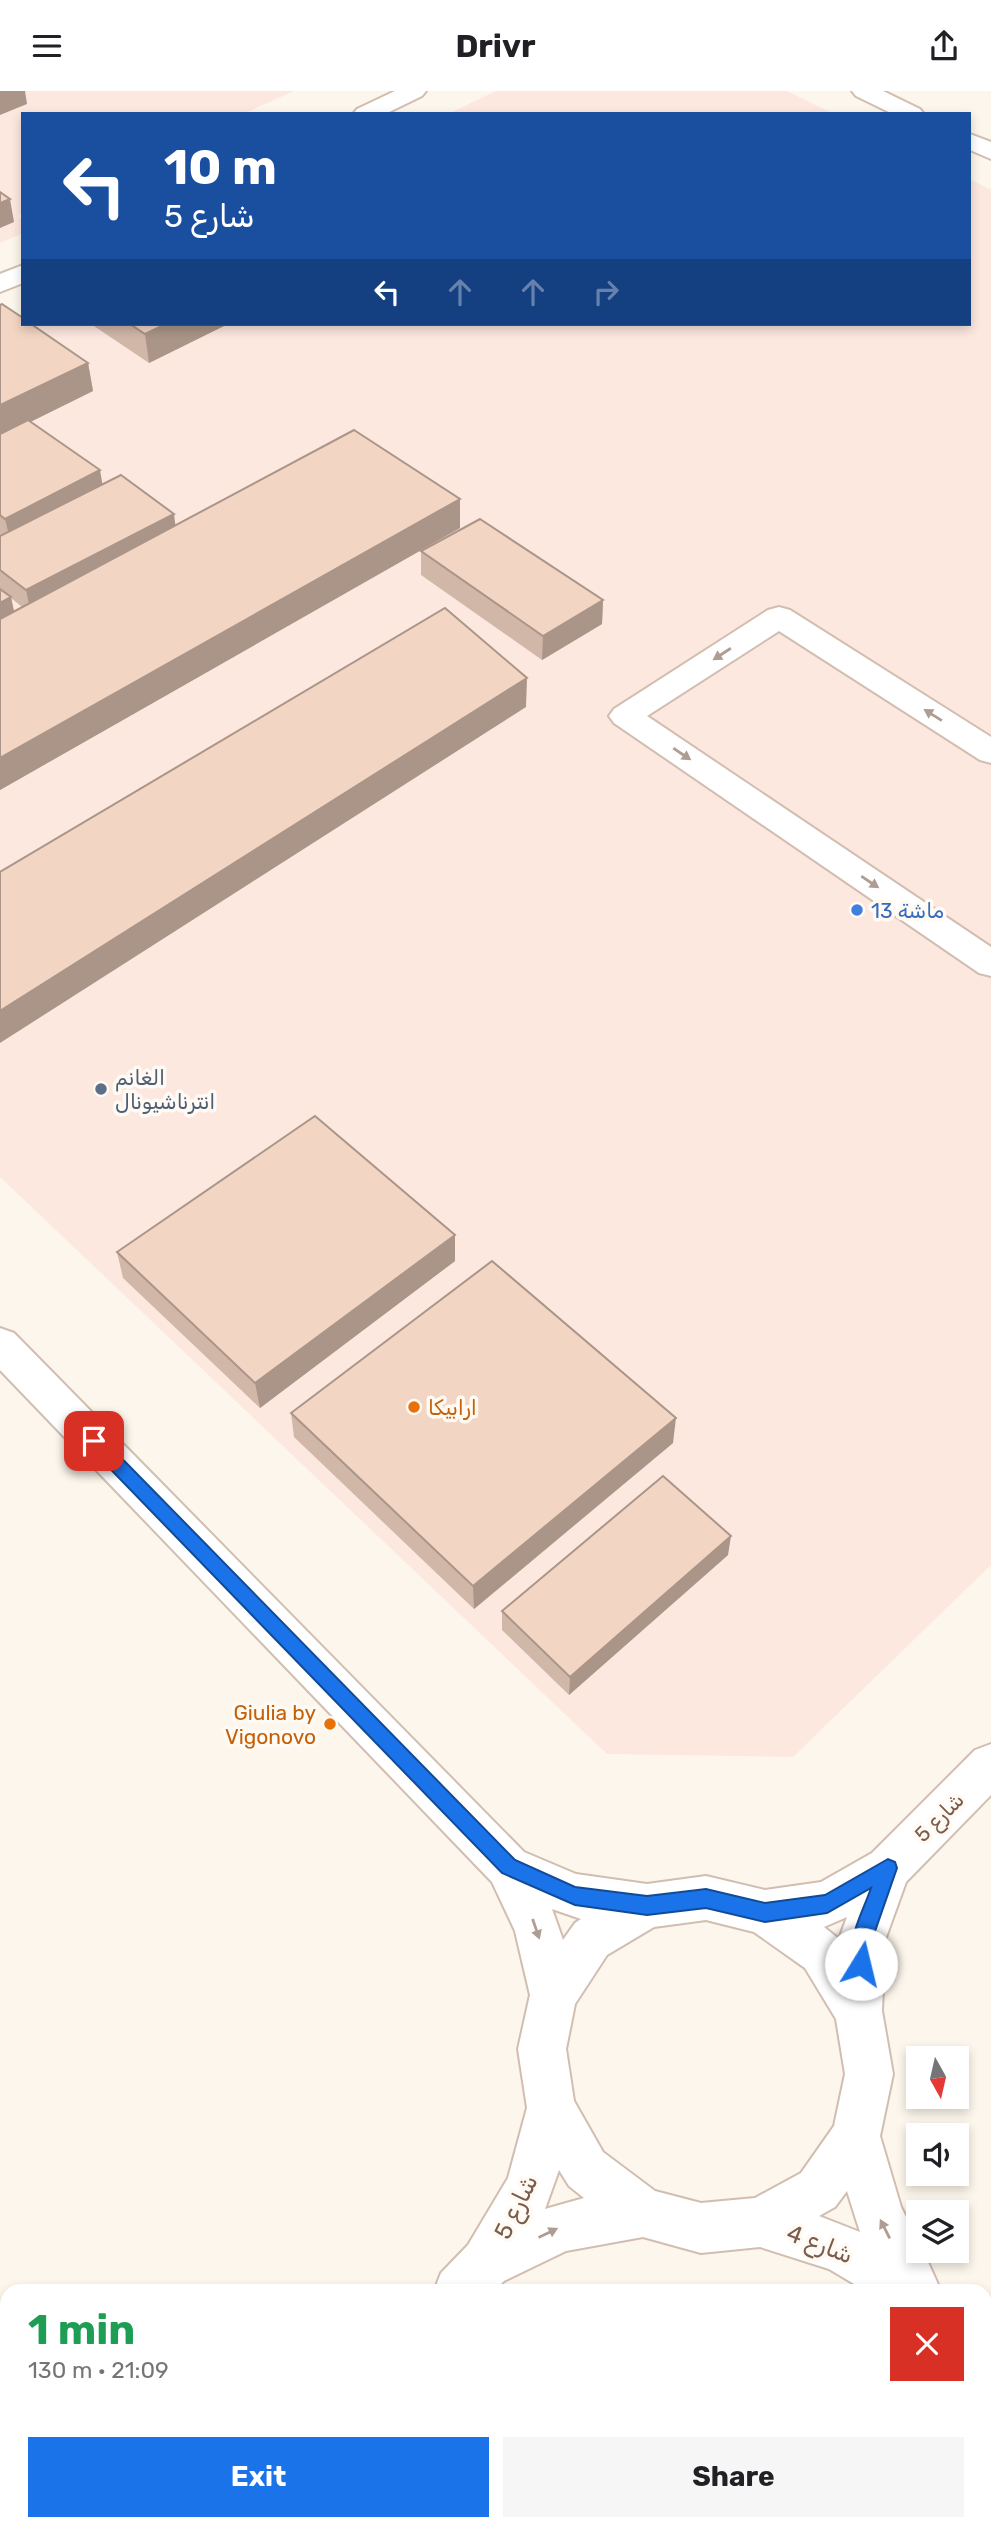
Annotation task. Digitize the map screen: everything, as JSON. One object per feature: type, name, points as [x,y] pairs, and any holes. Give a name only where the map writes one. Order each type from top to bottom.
[{"type":"street","points":[[369,112],[414,91]]},
{"type":"street","points":[[864,91],[908,112]]},
{"type":"street","points":[[971,142],[991,152]]},
{"type":"street","points":[[0,283],[21,274]]},
{"type":"street","points":[[991,752],[779,617],[625,716],[991,964]]},
{"type":"street","points":[[0,1344],[508,1867],[537,1928],[553,1995]]},
{"type":"street","name":"شارع 5","points":[[765,1912],[827,1904],[888,1868],[991,1765]]},
{"type":"street","points":[[508,1867],[575,1896],[647,1906],[706,1898],[765,1912],[821,1952],[858,2011],[869,2074],[856,2136],[818,2190],[760,2222],[701,2228],[643,2212],[586,2169],[551,2108],[542,2049],[553,1995],[591,1940],[647,1906]]},
{"type":"street","name":"شارع 5","points":[[858,2011],[862,1940],[888,1868]]},
{"type":"street","name":"شارع 5","points":[[473,2277],[530,2188],[551,2108]]},
{"type":"street","name":"شارع 4","points":[[856,2136],[878,2214],[913,2284]]},
{"type":"street","name":"شارع 5","points":[[473,2277],[562,2227],[643,2212]]},
{"type":"street","name":"شارع 4","points":[[760,2222],[840,2248],[904,2284]]},
{"type":"shaded area","points":[[0,91],[294,91],[247,112],[21,112],[21,214],[18,216],[21,219],[21,234],[0,243]]},
{"type":"shaded area","points":[[496,91],[787,91],[830,112],[452,112]]},
{"type":"shaded area","points":[[971,180],[991,190],[991,1565],[793,1757],[607,1754],[0,1177],[0,327],[21,317],[21,326],[971,326]]},
{"type":"building","points":[[0,192],[10,199],[0,203]]},
{"type":"building","points":[[0,305],[21,317],[21,326],[34,326],[88,363],[0,405]]},
{"type":"building","points":[[133,326],[162,326],[145,334]]},
{"type":"building","points":[[28,420],[100,470],[5,519],[0,515],[0,434]]},
{"type":"building","points":[[354,430],[460,499],[0,758],[0,619]]},
{"type":"building","points":[[121,475],[174,514],[26,590],[0,570],[0,536]]},
{"type":"building","points":[[480,519],[603,600],[543,636],[421,551]]},
{"type":"building","points":[[0,589],[11,597],[0,603]]},
{"type":"building","points":[[445,608],[527,678],[0,1011],[0,872]]},
{"type":"building","points":[[315,1116],[455,1235],[255,1383],[117,1252]]},
{"type":"building","points":[[492,1261],[676,1418],[473,1586],[291,1413]]},
{"type":"building","points":[[663,1476],[731,1536],[570,1677],[502,1611]]},
{"type":"place","name":"ماشة 13","points":[[857,910]]},
{"type":"place","name":"الغانم انترناشيونال","points":[[101,1089]]},
{"type":"place","name":"ارابيكا","points":[[414,1407]]},
{"type":"place","name":"Giulia by Vigonovo","points":[[330,1724]]},
{"type":"route","points":[[94,1441],[508,1867],[575,1896],[647,1906],[706,1898],[765,1912],[827,1904],[888,1868],[862,1940],[861,1964]]}]
